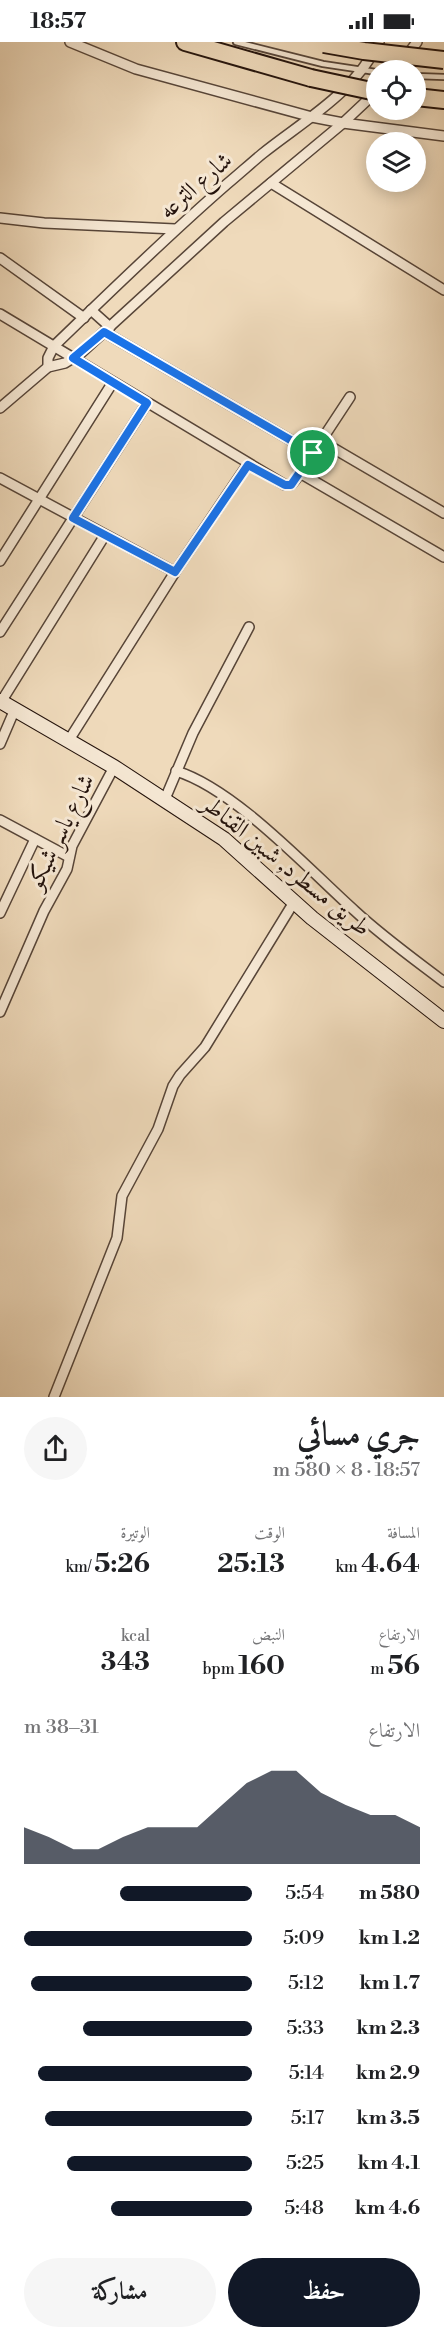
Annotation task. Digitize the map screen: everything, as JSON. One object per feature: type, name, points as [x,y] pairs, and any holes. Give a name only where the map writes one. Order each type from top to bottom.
[{"type":"highway","points":[[185,42],[311,78],[366,90]]},
{"type":"highway","points":[[320,43],[384,54],[444,60]]},
{"type":"main road","name":"طريق مسطرد, شبين القناطر","points":[[1,701],[167,796],[233,846],[294,902],[444,1020]]},
{"type":"street","points":[[70,42],[136,69],[312,117],[444,136]]},
{"type":"street","name":"شارع الترعه","points":[[54,346],[175,229],[262,154],[312,117],[349,85],[364,67],[379,42]]},
{"type":"street","points":[[404,60],[417,42]]},
{"type":"street","name":"شارع الترعه","points":[[0,408],[48,367],[57,366],[73,358],[107,330],[224,222],[366,101]]},
{"type":"street","points":[[271,183],[444,290]]},
{"type":"street","points":[[0,219],[175,229]]},
{"type":"street","points":[[0,258],[84,318]]},
{"type":"street","points":[[91,310],[107,330],[313,453]]},
{"type":"street","points":[[0,314],[248,465],[285,485],[291,485],[300,473],[350,397]]},
{"type":"street","points":[[48,367],[48,358],[54,346]]},
{"type":"street","points":[[0,561],[112,382]]},
{"type":"street","points":[[0,632],[147,403]]},
{"type":"street","points":[[321,441],[444,513]]},
{"type":"street","points":[[69,740],[175,572],[248,465]]},
{"type":"street","points":[[300,473],[444,557]]},
{"type":"street","points":[[0,478],[175,572]]},
{"type":"street","points":[[1,701],[105,535]]},
{"type":"street","points":[[167,796],[193,733],[249,627]]},
{"type":"street","points":[[0,744],[15,709]]},
{"type":"street","name":"شارع ياسر شيكو","points":[[0,1012],[44,910],[67,869],[72,846],[114,766]]},
{"type":"street","points":[[175,775],[198,780],[245,812],[357,914],[444,982]]},
{"type":"street","points":[[0,820],[69,857]]},
{"type":"street","points":[[0,913],[35,839]]},
{"type":"street","points":[[54,1397],[117,1238],[122,1196],[158,1129],[173,1086],[205,1047],[294,902]]},
{"type":"lane","points":[[236,42],[323,64],[366,70]]},
{"type":"lane","points":[[426,76],[444,77]]},
{"type":"route","points":[[104,332],[313,453],[291,485],[285,485],[248,465],[175,572],[73,518],[147,403],[73,358],[104,332]]}]
